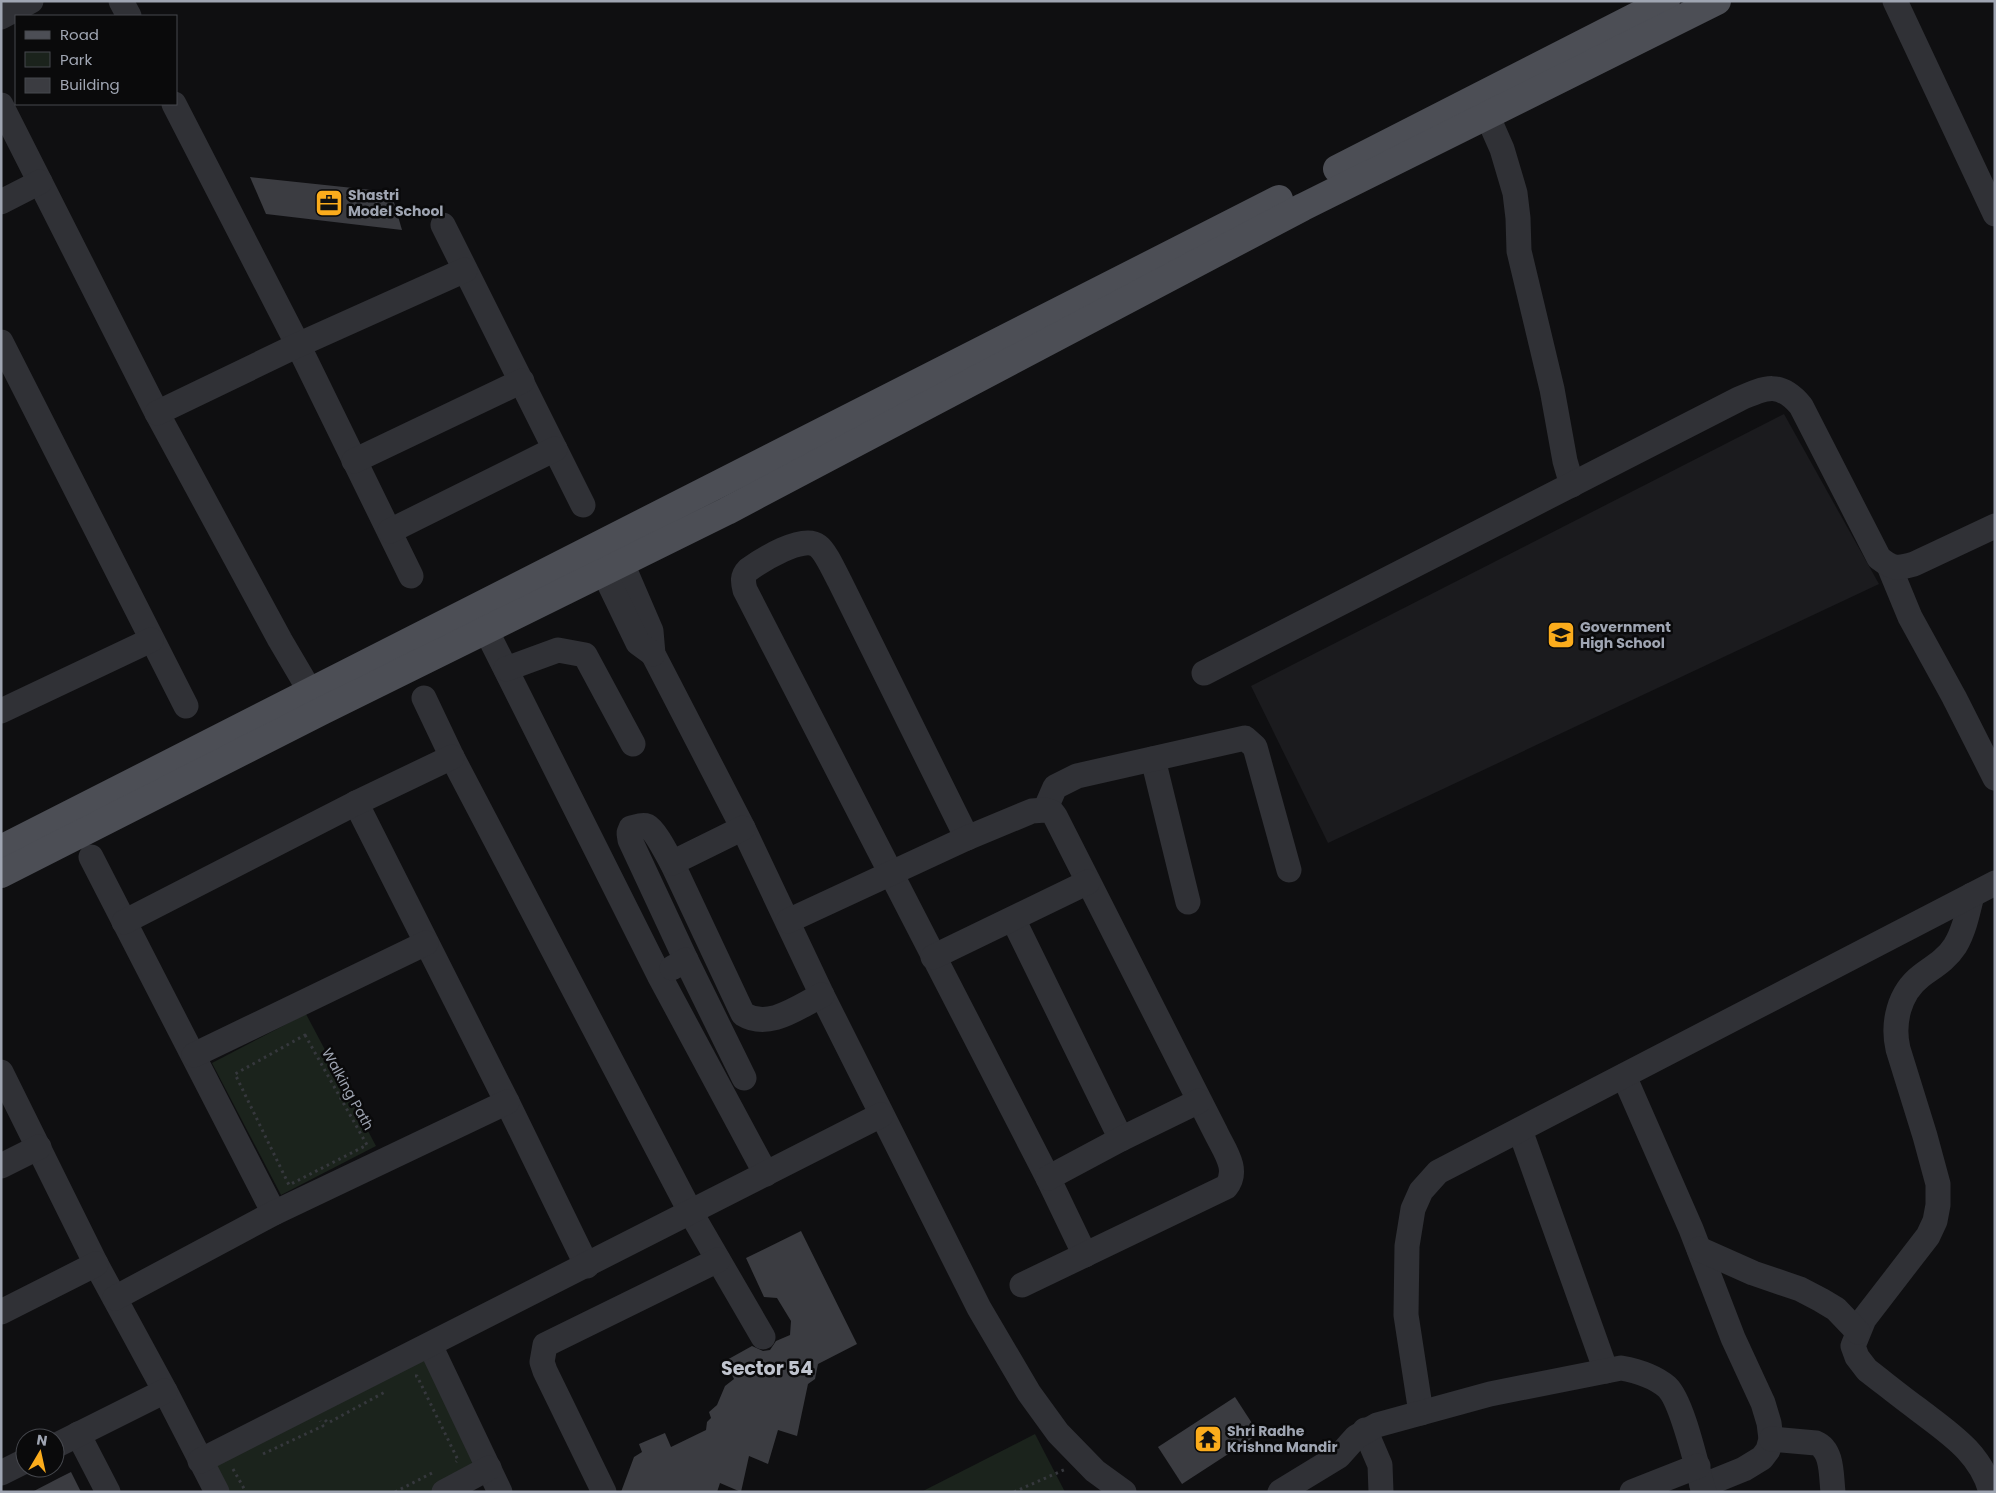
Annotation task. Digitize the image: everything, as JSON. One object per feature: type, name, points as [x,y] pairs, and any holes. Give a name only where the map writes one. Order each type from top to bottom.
[{"type":"main road","points":[[1,874],[602,543],[1666,1]]},
{"type":"main road","points":[[1,849],[316,702],[486,630],[613,568],[726,511],[1303,207],[1717,1]]},
{"type":"street","points":[[1,17],[31,1]]},
{"type":"street","points":[[121,1],[128,15]]},
{"type":"street","points":[[1895,1],[1995,214]]},
{"type":"street","points":[[1,105],[157,413],[280,640],[316,702]]},
{"type":"street","points":[[175,105],[298,345],[411,576]]},
{"type":"street","points":[[1488,115],[1502,149],[1515,193],[1519,252],[1552,389],[1565,461],[1572,485]]},
{"type":"street","points":[[1,202],[40,182]]},
{"type":"street","points":[[443,225],[583,505]]},
{"type":"street","points":[[157,413],[298,345],[465,270]]},
{"type":"street","points":[[1,342],[186,706]]},
{"type":"street","points":[[354,462],[522,381]]},
{"type":"street","points":[[1204,673],[1739,399],[1755,392],[1780,388],[1791,394],[1801,406],[1879,558],[1889,566],[1910,617],[1954,697],[1995,778]]},
{"type":"street","points":[[390,532],[555,449]]},
{"type":"street","points":[[1889,566],[1901,568],[1914,564],[1995,526]]},
{"type":"street","points":[[967,838],[840,582],[822,550],[808,542],[796,544],[748,570],[743,578],[745,590],[890,875],[1048,1178],[1085,1255]]},
{"type":"street","points":[[602,543],[613,568],[651,631],[653,654],[743,828],[822,995],[979,1308],[1029,1393],[1058,1433],[1096,1471],[1124,1492]]},
{"type":"street","points":[[486,630],[660,975],[766,1174]]},
{"type":"street","points":[[2,707],[151,640]]},
{"type":"street","points":[[506,670],[558,650],[585,654],[633,744]]},
{"type":"street","points":[[424,698],[452,757],[691,1213],[763,1337]]},
{"type":"street","points":[[1045,810],[1055,787],[1078,776],[1245,738],[1255,747],[1289,870]]},
{"type":"street","points":[[124,922],[356,803],[452,757]]},
{"type":"street","points":[[1153,759],[1188,902]]},
{"type":"street","points":[[356,803],[507,1102],[587,1266]]},
{"type":"street","points":[[788,921],[967,838],[1032,811],[1045,810],[1052,812],[1056,816],[1200,1101],[1233,1171],[1231,1181],[1226,1187],[1022,1285]]},
{"type":"street","points":[[744,1078],[630,840],[628,833],[631,828],[641,825],[651,830],[672,863],[743,1014],[751,1019],[771,1020],[822,995]]},
{"type":"street","points":[[672,863],[743,828]]},
{"type":"street","points":[[91,857],[274,1213]]},
{"type":"street","points":[[933,957],[1088,882]]},
{"type":"street","points":[[1421,1414],[1406,1315],[1408,1246],[1413,1209],[1421,1191],[1438,1172],[1995,883]]},
{"type":"street","points":[[1972,895],[1955,946],[1942,961],[1918,978],[1911,986],[1897,1012],[1895,1022],[1896,1042],[1938,1184],[1938,1205],[1935,1221],[1928,1236],[1864,1319],[1853,1346],[1857,1357],[1867,1370],[1952,1434],[1970,1452],[1983,1468],[1991,1492]]},
{"type":"street","points":[[1013,919],[1121,1139]]},
{"type":"street","points":[[194,1055],[426,943]]},
{"type":"street","points":[[660,975],[686,960]]},
{"type":"street","points":[[1,1072],[96,1264],[165,1390],[217,1492]]},
{"type":"street","points":[[1624,1076],[1699,1249],[1733,1338],[1763,1403],[1769,1423],[1771,1439],[1768,1450],[1762,1458],[1744,1468],[1701,1481],[1632,1492]]},
{"type":"street","points":[[1048,1178],[1121,1139],[1200,1101]]},
{"type":"street","points":[[115,1298],[274,1213],[507,1102]]},
{"type":"street","points":[[200,1461],[881,1115]]},
{"type":"street","points":[[1520,1130],[1606,1371]]},
{"type":"street","points":[[1,1166],[39,1147]]},
{"type":"street","points":[[1699,1249],[1753,1272],[1800,1289],[1836,1309],[1858,1332]]},
{"type":"street","points":[[604,1492],[545,1371],[542,1362],[546,1345],[718,1260]]},
{"type":"street","points":[[1,1312],[96,1264]]},
{"type":"street","points":[[430,1345],[500,1492]]},
{"type":"street","points":[[1280,1492],[1339,1456],[1356,1437],[1365,1430],[1377,1425],[1490,1394],[1621,1368],[1639,1371],[1668,1388],[1674,1398],[1701,1481]]},
{"type":"street","points":[[65,1441],[165,1390]]},
{"type":"street","points":[[1365,1430],[1380,1465],[1381,1492]]},
{"type":"street","points":[[78,1434],[108,1492]]},
{"type":"street","points":[[1771,1439],[1816,1443],[1823,1446],[1828,1456],[1833,1492]]},
{"type":"street","points":[[1,1474],[15,1466]]},
{"type":"street","points":[[443,1480],[489,1468]]},
{"type":"path","name":"Walking Path","points":[[305,1034],[367,1145],[289,1185],[235,1074],[305,1034]]},
{"type":"path","points":[[408,1380],[416,1376],[458,1460],[450,1464]]},
{"type":"path","points":[[313,1404],[328,1423],[392,1388]]},
{"type":"path","points":[[257,1457],[322,1426],[313,1404]]},
{"type":"path","points":[[1014,1492],[1085,1461]]},
{"type":"path","points":[[240,1465],[232,1469],[246,1492]]},
{"type":"path","points":[[394,1492],[443,1480]]},
{"type":"shaded area","name":"Government High School","points":[[1784,414],[1879,584],[1328,843],[1251,686]]},
{"type":"green space","points":[[306,1014],[376,1146],[281,1195],[212,1063]]},
{"type":"green space","points":[[430,1345],[489,1468],[444,1492],[217,1492],[201,1461]]},
{"type":"green space","points":[[1035,1434],[1065,1492],[921,1492]]},
{"type":"building","points":[[250,177],[391,192],[402,230],[266,214]]},
{"type":"building","points":[[801,1231],[857,1344],[818,1364],[815,1379],[808,1384],[797,1436],[778,1430],[768,1464],[749,1456],[741,1492],[720,1483],[717,1492],[621,1492],[634,1457],[642,1452],[639,1444],[665,1433],[671,1447],[706,1430],[707,1422],[711,1418],[709,1412],[717,1405],[725,1386],[734,1379],[725,1361],[752,1346],[763,1351],[770,1350],[776,1341],[790,1335],[791,1321],[777,1298],[764,1297],[746,1258]]},
{"type":"building","points":[[1235,1397],[1259,1434],[1182,1484],[1158,1447]]},
{"type":"building","points":[[71,1472],[81,1492],[32,1492],[59,1478],[65,1478],[65,1475]]},
{"type":"place","name":"Shastri Model School","points":[[329,203]]},
{"type":"place","name":"Government High School","points":[[1561,635]]},
{"type":"place","name":"Shri Radhe Krishna Mandir","points":[[1208,1439]]},
{"type":"district","name":"Sector 54","points":[[767,1368]]}]
